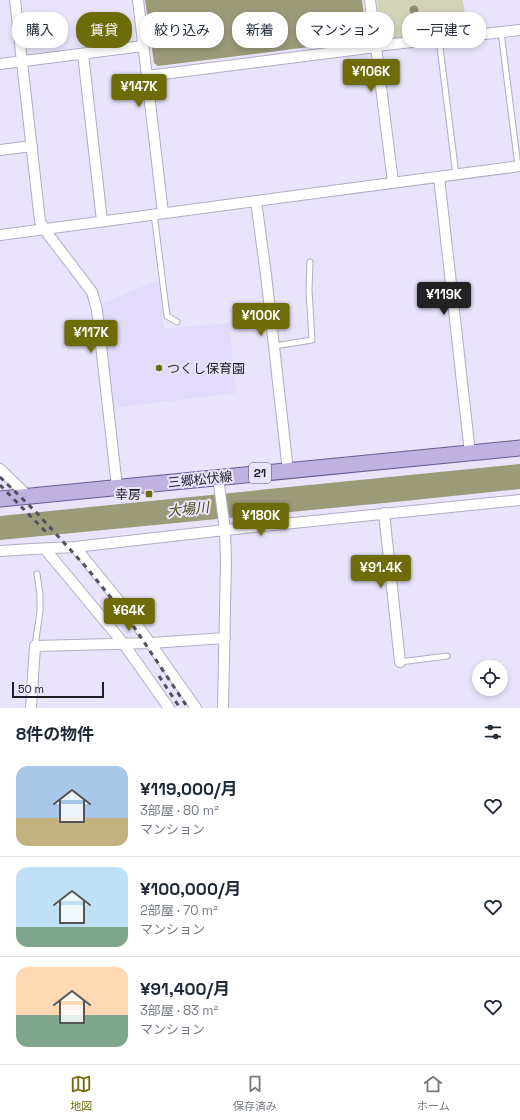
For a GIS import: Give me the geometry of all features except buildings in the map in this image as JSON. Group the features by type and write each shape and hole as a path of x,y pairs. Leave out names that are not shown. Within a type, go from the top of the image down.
{"main road":[{"name":"三郷松伏線","path":"0,499 117,488 218,482 288,471 520,448"}],"street":[{"path":"16,0 40,221 44,229 92,292 97,310 117,488"},
{"path":"138,0 140,18"},
{"path":"370,0 372,12"},
{"path":"486,34 520,30"},
{"path":"0,64 140,46"},
{"path":"143,48 147,76 158,213"},
{"path":"147,76 368,48"},
{"path":"376,48 393,182"},
{"path":"83,54 102,221"},
{"path":"0,150 32,146"},
{"path":"0,235 519,166"},
{"path":"439,177 470,453"},
{"path":"256,201 266,275 288,471"},
{"path":"0,469 28,496"},
{"path":"218,482 224,526 226,561 223,708"},
{"path":"0,551 75,547 224,526 520,500"},
{"path":"384,513 400,662"},
{"path":"75,547 128,612 196,708"},
{"path":"45,549 123,643 169,708"},
{"path":"31,708 35,646 151,643 225,638"}],"lane":[{"path":"501,32 519,166"},
{"path":"440,48 456,175"},
{"path":"158,213 166,316 177,322"},
{"path":"273,346 312,340 309,290 310,262"},
{"path":"35,646 40,611 40,594 37,574"},
{"path":"400,662 447,656"}],"shaded area":[{"path":"377,0 463,0 465,12 402,12 402,38 394,39 394,12 378,12"},
{"path":"158,280 164,329 229,323 236,393 112,408 101,304"}],"water":[{"path":"145,0 362,0 364,12 296,12 296,48 301,48 158,66 154,63 152,48 224,48 224,12 147,12"},
{"name":"大場川","path":"520,464 520,489 0,540 0,516"}],"railway":[{"path":"0,477 36,512 87,568 132,624 188,708"},
{"path":"0,485 47,533"},
{"path":"159,676 180,708"}],"place":[{"name":"つくし保育園","path":"159,368"},
{"name":"幸房","path":"149,494"}]}
